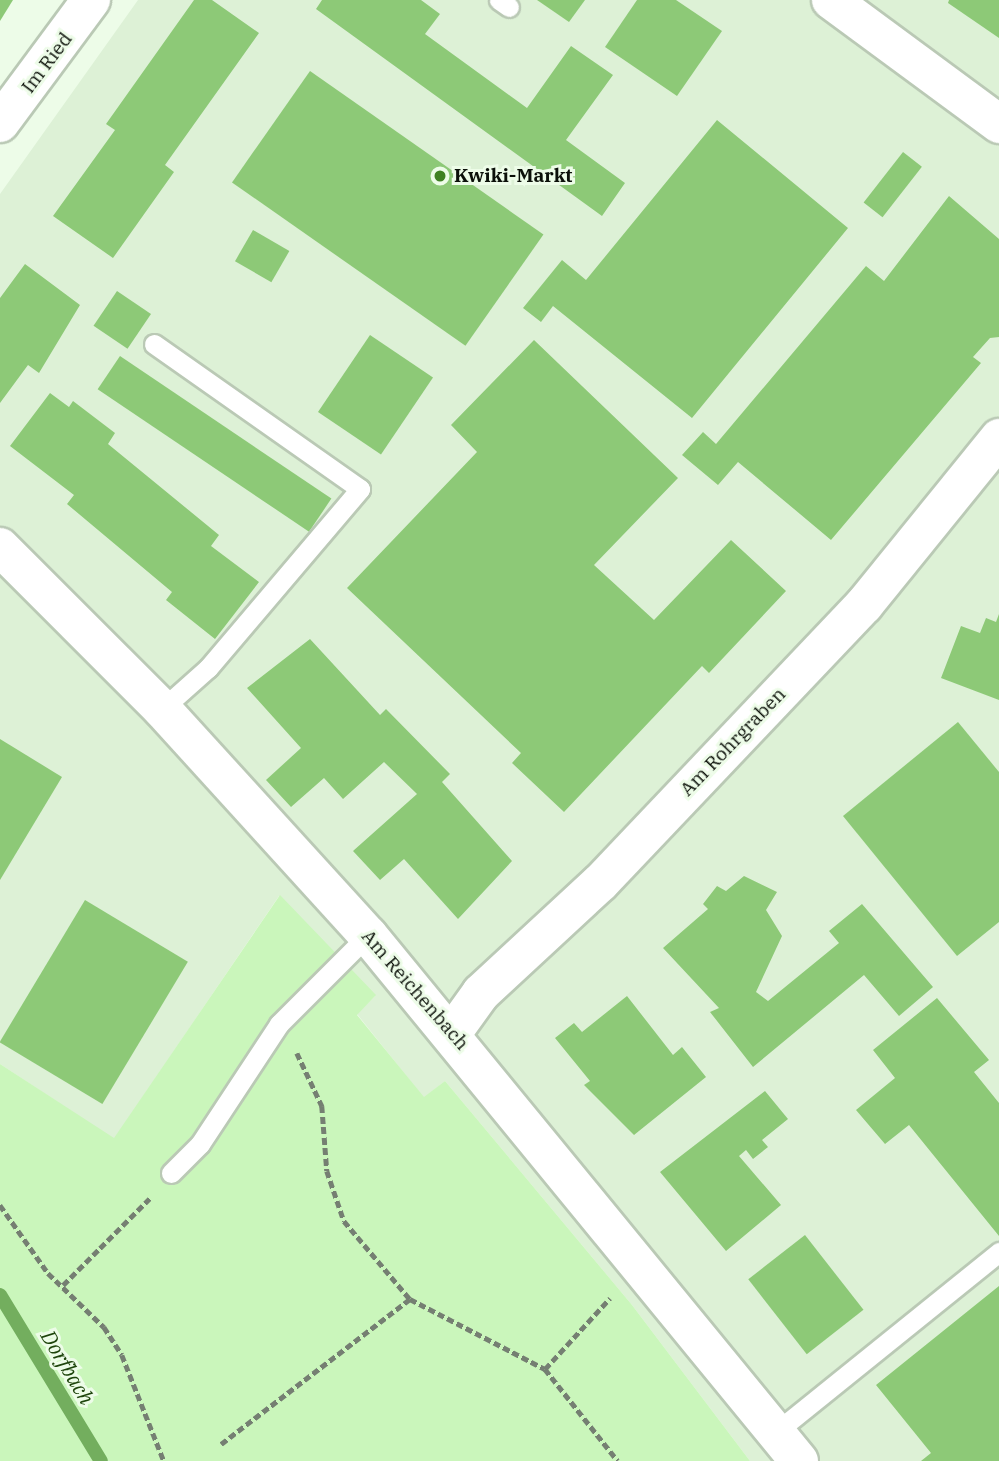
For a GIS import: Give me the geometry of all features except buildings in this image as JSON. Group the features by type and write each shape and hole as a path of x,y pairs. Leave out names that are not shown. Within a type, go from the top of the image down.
{"street":[{"name":"Im Ried","path":"0,123 91,0"},
{"path":"831,0 999,124"},
{"name":"Am Rohrgraben","path":"453,1032 481,993 601,882 864,605 999,438"},
{"name":"Am Reichenbach","path":"0,547 162,709 453,1032 799,1461"}],"lane":[{"path":"153,344 360,489 208,668 162,709"},
{"path":"171,1174 200,1144 279,1024 368,935"},
{"path":"776,1432 999,1252"}],"path":[{"path":"279,1024 322,1105 327,1171 344,1222 411,1299 545,1369 618,1461"},
{"path":"63,1285 171,1174"},
{"path":"0,1205 122,1354 164,1461"},
{"path":"545,1369 560,1346 641,1268"},
{"path":"221,1444 411,1299"}],"shaded area":[{"path":"138,0 999,0 999,1461 750,1461 632,1305 445,1081 424,1098 357,1014 375,996 279,896 114,1139 0,1064 0,194"}],"green space":[{"path":"280,895 376,995 357,1015 424,1097 445,1081 632,1305 750,1461 0,1461 0,1064 114,1138"}],"waterway":[{"name":"Dorfbach","path":"0,1295 101,1461"}],"place":[{"name":"Kwiki-Markt","path":"440,176"}]}
